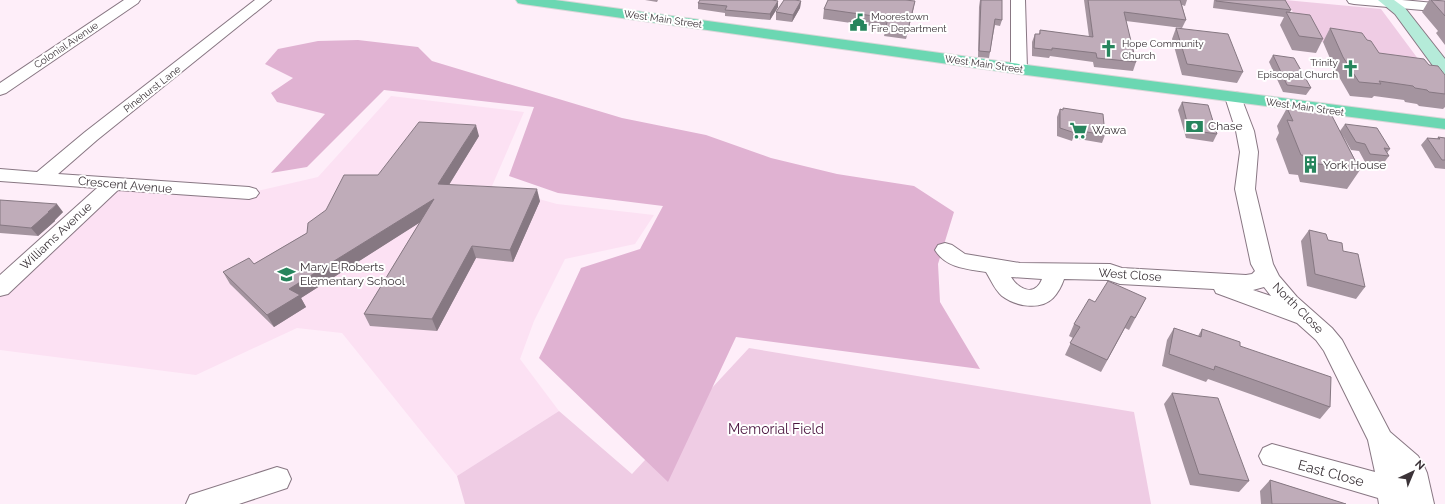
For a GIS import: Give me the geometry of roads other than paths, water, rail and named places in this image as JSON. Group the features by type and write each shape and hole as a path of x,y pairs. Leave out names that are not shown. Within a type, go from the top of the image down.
{"main road":[{"name":"West Main Street","path":"523,0 559,2 1019,69 1445,124"},
{"path":"1388,2 1400,11 1445,70"}],"street":[{"name":"Colonial Avenue","path":"0,90 133,0"},
{"name":"Pinehurst Lane","path":"41,178 91,136 264,0"},
{"path":"1018,0 1019,69"},
{"path":"1354,0 1445,8"},
{"name":"North Close","path":"1233,97 1243,125 1249,152 1245,189 1258,252 1266,273 1270,280 1289,302 1334,346 1381,440 1387,462 1392,496"},
{"name":"Crescent Avenue","path":"0,175 249,193"},
{"name":"Williams Avenue","path":"0,288 113,184"},
{"name":"West Close","path":"945,250 954,258 993,266 1005,286 1011,292 1019,296 1030,298 1040,296 1046,292 1056,272 1110,272 1120,276 1246,282 1259,281 1266,273"},
{"name":"West Close","path":"1204,280 1308,320"},
{"name":"North Close","path":"1381,440 1408,464 1414,473 1420,504"},
{"name":"East Close","path":"1272,456 1392,496"},
{"path":"200,504 277,479"}],"place":[{"name":"Moorestown Fire Department","path":"858,22"},
{"name":"Hope Community Church","path":"1109,49"},
{"name":"Trinity Episcopal Church","path":"1351,68"},
{"name":"Chase","path":"1195,126"},
{"name":"Wawa","path":"1079,130"},
{"name":"York House","path":"1310,165"},
{"name":"Mary E Roberts Elementary School","path":"287,274"}],"park label":[{"name":"Memorial Field","path":"776,429"}]}
